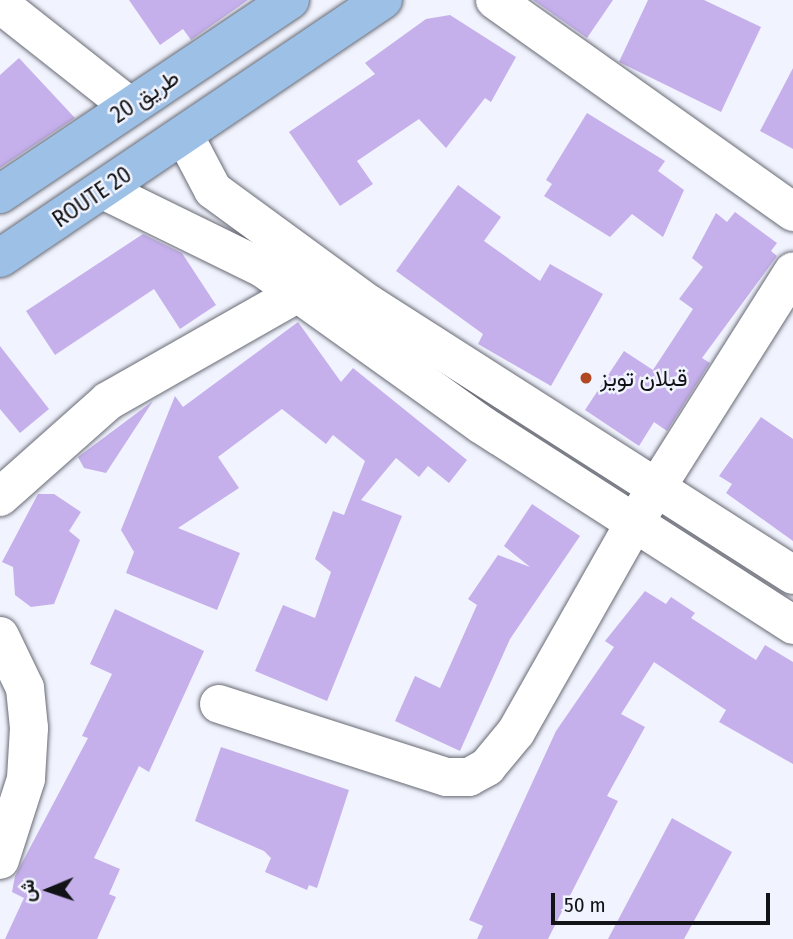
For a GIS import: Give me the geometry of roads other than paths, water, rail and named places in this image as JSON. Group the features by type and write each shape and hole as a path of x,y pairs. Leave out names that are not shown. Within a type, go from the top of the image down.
{"main road":[{"name":"طريق 20","path":"0,194 290,0"},
{"path":"184,135 383,0"},
{"name":"ROUTE 20","path":"0,258 184,135"}],"street":[{"path":"495,0 793,212"},
{"path":"0,4 129,106"},
{"path":"184,135 201,177 237,208 645,505 793,625"},
{"path":"103,190 210,240 300,292 482,425 793,575"},
{"path":"210,240 195,224 198,206 209,199 237,208"},
{"path":"219,704 447,777 475,774 516,732 645,505 793,272"},
{"path":"5,480 108,401 300,292"},
{"path":"0,636 25,688 29,728 26,779 0,860"}],"place":[{"name":"قبلان تويز","path":"586,378"}]}
